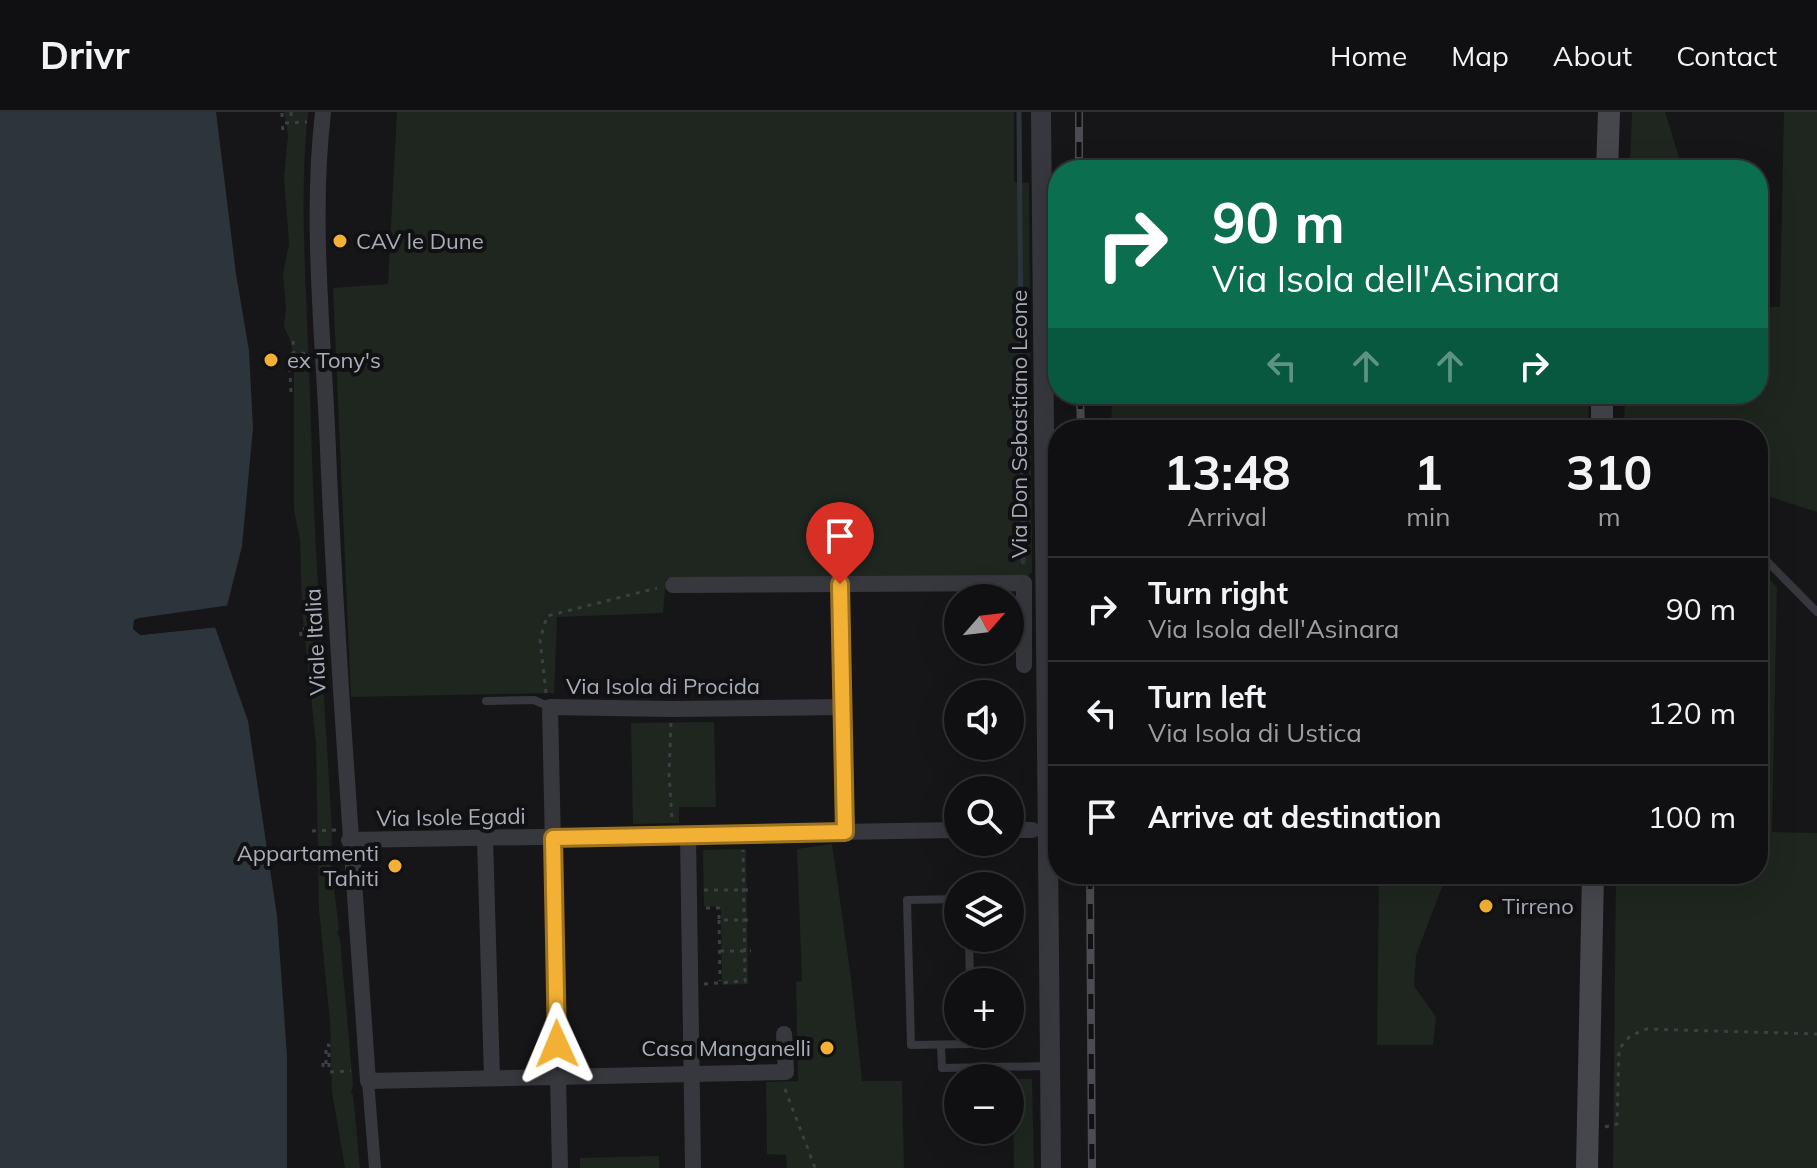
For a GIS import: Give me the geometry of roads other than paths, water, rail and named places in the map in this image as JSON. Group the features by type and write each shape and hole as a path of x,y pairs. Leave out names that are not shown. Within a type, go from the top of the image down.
{"main road":[{"path":"1607,160 1609,112"},
{"path":"1587,1168 1593,884"}],"street":[{"name":"Viale Italia","path":"323,112 318,183 319,247 335,627 375,1168"},
{"name":"Via Don Sebastiano Leone","path":"1041,112 1048,854"},
{"path":"673,585 1024,583 1024,665"},
{"path":"840,584 845,832"},
{"path":"550,707 560,1168"},
{"name":"Via Isola di Procida","path":"550,707 843,707"},
{"name":"Via Isole Egadi","path":"349,840 944,830"},
{"path":"1024,830 1032,830"},
{"path":"680,835 692,1073 693,1168"},
{"path":"485,838 492,1078"},
{"name":"Via Don Sebastiano Leone","path":"1048,884 1051,1168"},
{"path":"368,1081 786,1072 784,1034"}],"lane":[{"path":"1768,562 1817,612"},
{"name":"Via Isola di Procida","path":"486,701 534,700 550,707"},
{"path":"944,899 907,900 911,1045 944,1045"},
{"path":"941,1045 942,1068 1050,1066"}],"waterway":[{"path":"1019,112 1023,562"}],"railway":[{"path":"1079,112 1079,160"},
{"path":"1080,404 1081,420"},
{"path":"1090,884 1092,1168"}],"place":[{"name":"CAV le Dune","path":"340,241"},
{"name":"ex Tony's","path":"271,360"},
{"name":"Appartamenti Tahiti","path":"395,866"},
{"name":"Tirreno","path":"1486,906"},
{"name":"Casa Manganelli","path":"827,1048"}]}
